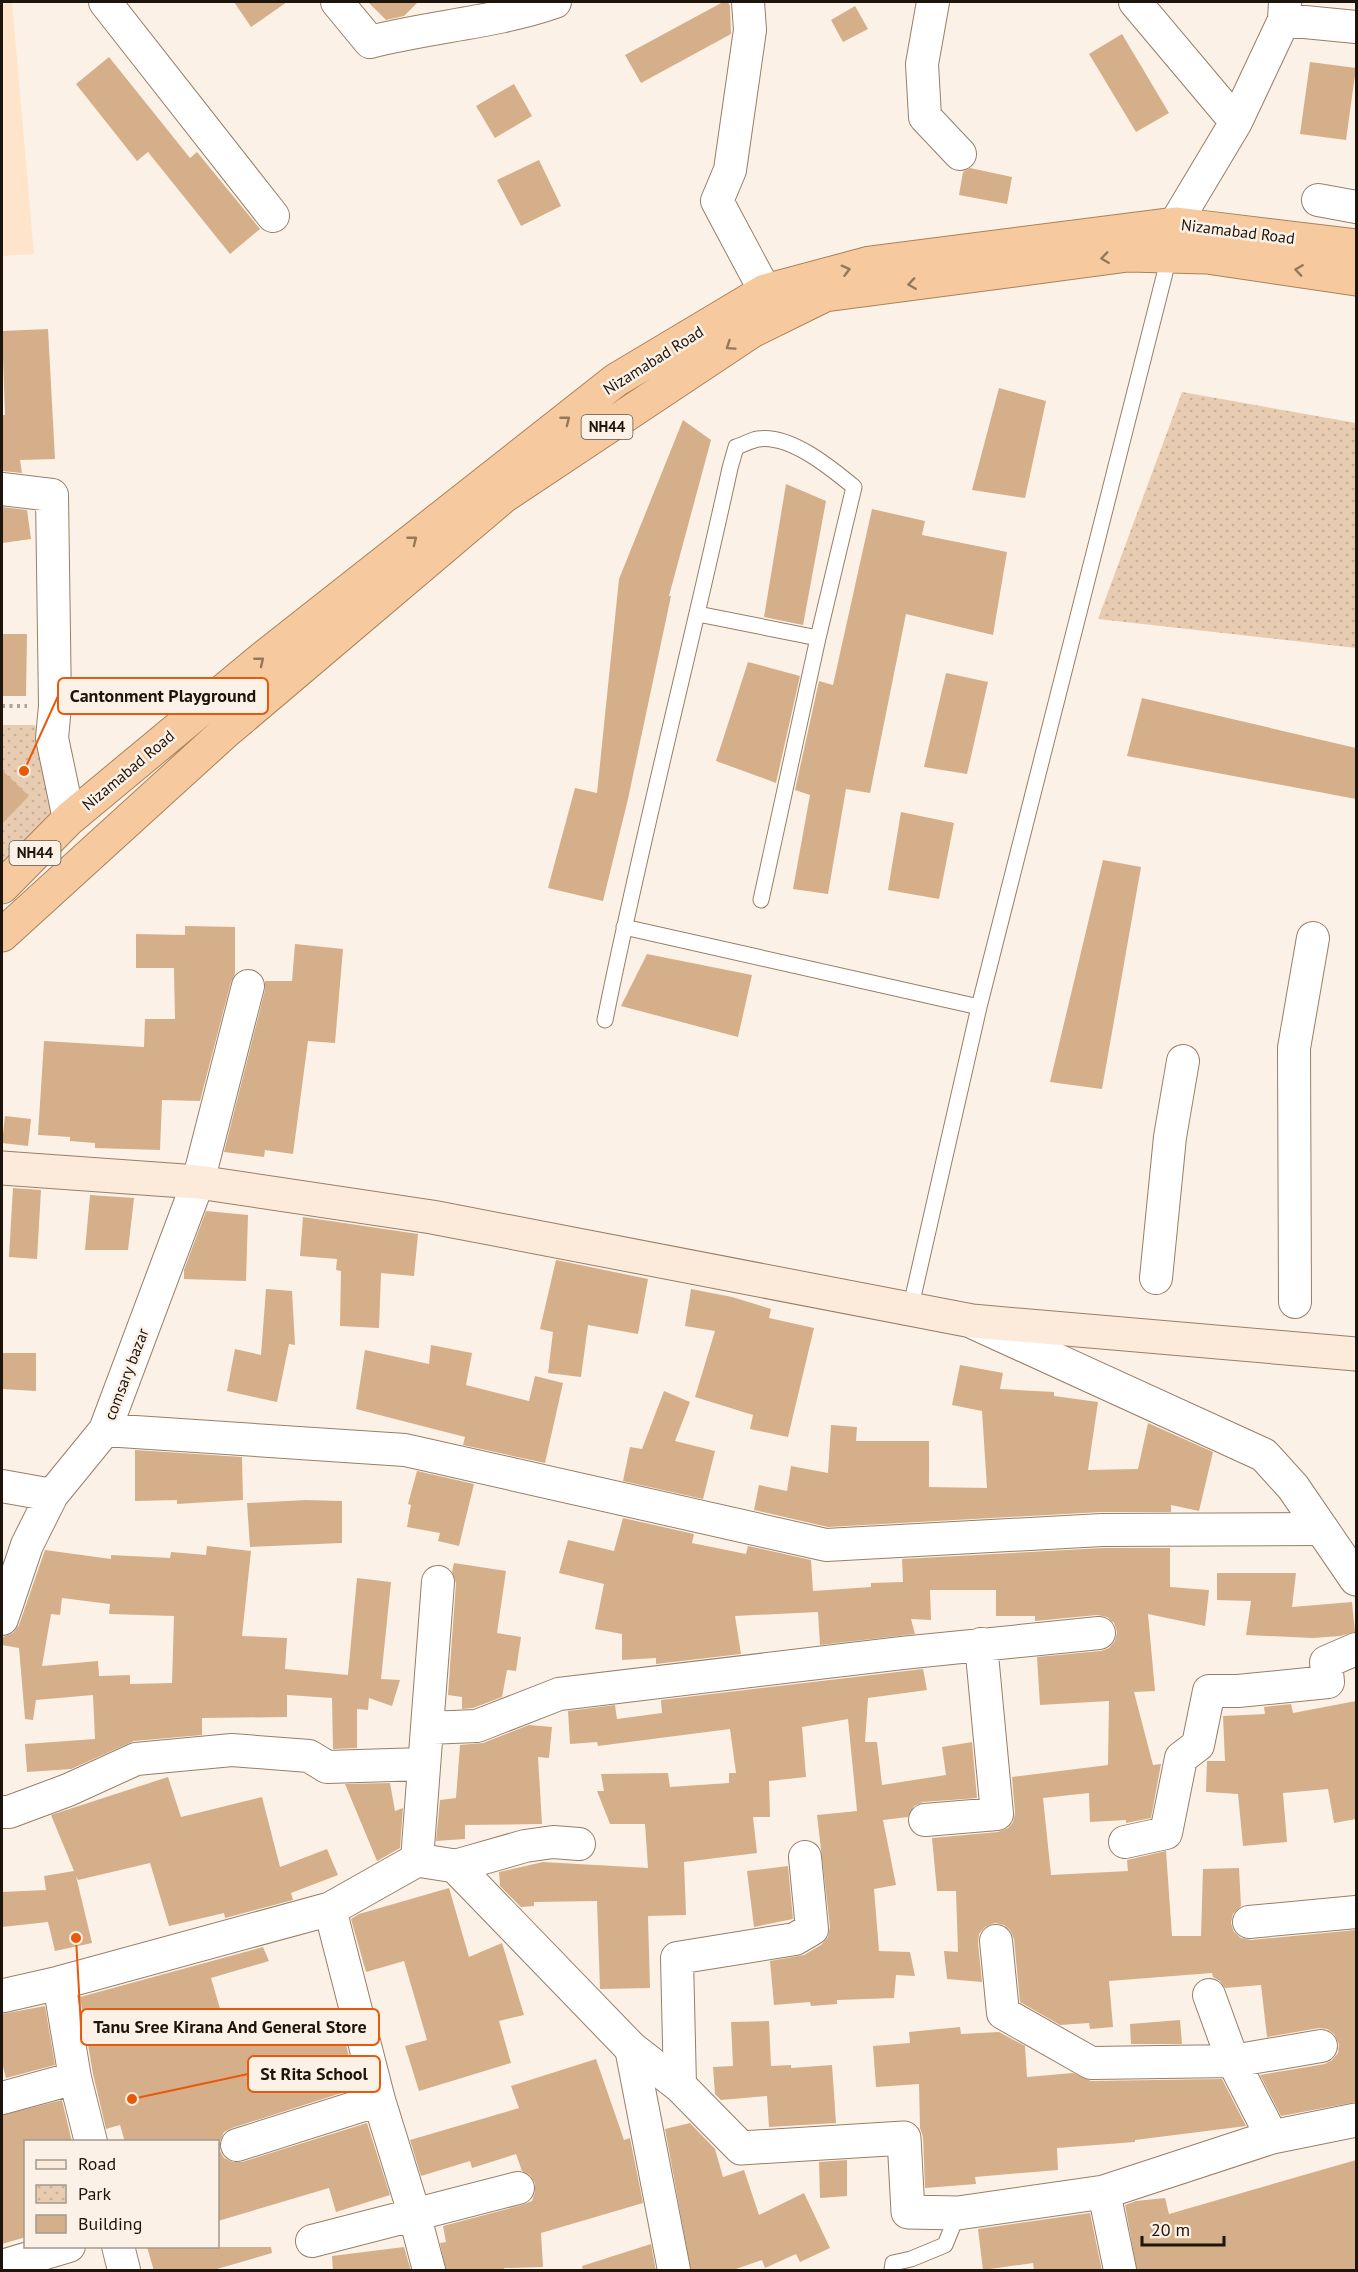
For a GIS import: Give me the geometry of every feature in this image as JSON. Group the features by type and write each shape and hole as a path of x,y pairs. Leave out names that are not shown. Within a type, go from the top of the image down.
{"highway":[{"name":"Nizamabad Road","path":"2,887 69,819 263,658 616,380 765,291 870,263 1175,224 1356,246"},
{"name":"NH44","path":"2,935 223,734 504,496 752,331 825,296 1128,255 1207,256 1356,279"}],"main road":[{"path":"2,1168 198,1182 432,1217 972,1321 1356,1354"}],"street":[{"path":"105,2 273,216"},
{"path":"337,2 370,42 400,34 523,13 555,2"},
{"path":"748,2 750,30 730,170 717,201 765,291"},
{"path":"933,2 922,64 925,117 960,153"},
{"path":"1135,2 1236,122"},
{"path":"1175,224 1236,122 1285,10 1356,27"},
{"path":"1318,200 1356,207"},
{"path":"2,489 52,495 55,706 52,738 69,819"},
{"path":"1295,1302 1294,1048 1313,938"},
{"name":"comsary bazar","path":"2,1619 27,1545 52,1495 105,1430 198,1182 248,986"},
{"path":"1156,1278 1170,1137 1183,1061"},
{"path":"972,1321 1264,1455 1293,1487 1356,1578"},
{"path":"105,1430 405,1450 826,1545 1102,1530 1322,1529"},
{"path":"2,1486 52,1495"},
{"path":"417,1860 438,1582"},
{"path":"427,1728 477,1726 559,1694 981,1644 1099,1633"},
{"path":"925,1820 997,1814 981,1644"},
{"path":"1125,1842 1166,1833 1181,1758 1198,1745 1209,1691 1238,1691 1328,1682 1326,1662 1356,1649"},
{"path":"2,1812 9,1812 68,1790 136,1759 232,1750 309,1756 327,1767 423,1764"},
{"path":"2,1996 59,1983 330,1909 417,1860 455,1866 525,1846 553,1842 579,1844"},
{"path":"680,2086 677,1958 795,1939 812,1929 805,1857"},
{"path":"455,1866 631,2048 680,2086 741,2148 904,2138 908,2212 958,2213 1104,2192 1272,2137 1356,2120"},
{"path":"330,1909 379,2100 429,2271"},
{"path":"1249,1922 1356,1911"},
{"path":"996,1941 1003,2013 1091,2064 1233,2061 1321,2046"},
{"path":"59,1983 75,2078 90,2140"},
{"path":"1209,1995 1233,2061 1272,2137"},
{"path":"631,2048 674,2271"},
{"path":"2,2098 75,2078"},
{"path":"237,2145 379,2100"},
{"path":"312,2241 518,2188"},
{"path":"1104,2192 1120,2271"},
{"path":"2,2266 65,2248"},
{"path":"118,2248 124,2271"}],"lane":[{"path":"910,1310 979,1007 1169,257"},
{"path":"605,1020 624,927 730,468 736,447 758,439 782,441 826,464 854,487 818,638 761,900"},
{"path":"698,614 818,638"},
{"path":"624,927 979,1007"},
{"path":"892,2271 892,2263 911,2259 945,2245 958,2213"}],"shaded area":[{"path":"2,2 12,2 34,254 2,256"}],"green space":[{"path":"1182,392 1356,423 1356,648 1098,619"},
{"path":"2,725 35,725 57,816 2,865"}],"building":[{"path":"234,2 287,2 251,27"},
{"path":"368,2 418,2 404,16 386,20"},
{"path":"723,2 728,2 730,6 731,34 641,83 625,55"},
{"path":"855,6 868,29 843,42 831,20"},
{"path":"1122,34 1169,113 1136,132 1089,54"},
{"path":"109,57 190,158 197,152 260,229 230,254 148,152 137,161 76,84"},
{"path":"1310,62 1356,68 1346,140 1300,134"},
{"path":"514,84 532,116 495,138 476,106"},
{"path":"539,160 561,206 521,226 497,180"},
{"path":"970,168 1012,177 1007,204 959,195 963,172"},
{"path":"48,329 55,459 20,460 22,473 2,471 2,415 5,415 2,331"},
{"path":"999,388 1046,401 1025,498 972,490"},
{"path":"683,420 711,440 669,596 671,596 628,799 603,901 548,888 575,788 597,793 619,579"},
{"path":"786,484 826,501 803,625 764,617"},
{"path":"2,507 27,510 31,539 2,543"},
{"path":"872,509 925,521 922,535 1007,552 993,635 906,614 870,793 846,789 828,894 793,889 810,795 795,790 819,681 833,685"},
{"path":"2,634 27,634 26,696 2,696"},
{"path":"748,662 800,676 776,783 716,761"},
{"path":"946,673 988,682 967,774 924,767"},
{"path":"1142,698 1356,748 1356,799 1127,756"},
{"path":"2,770 29,796 2,824"},
{"path":"901,812 954,823 939,899 888,890"},
{"path":"1103,860 1141,867 1102,1089 1050,1082"},
{"path":"185,926 235,927 235,974 200,1101 162,1100 160,1150 95,1148 95,1143 70,1141 70,1137 38,1135 44,1041 144,1047 145,1019 175,1019 174,968 136,968 136,934 185,935"},
{"path":"295,944 343,949 335,1043 308,1041 293,1154 265,1150 264,1157 224,1152 265,990 265,981 292,981"},
{"path":"647,954 752,975 738,1037 621,1006"},
{"path":"5,1116 31,1119 28,1146 2,1143"},
{"path":"13,1188 41,1190 37,1259 9,1257"},
{"path":"90,1195 134,1198 128,1250 85,1250"},
{"path":"206,1211 248,1215 246,1281 184,1279 184,1270"},
{"path":"303,1217 418,1234 414,1276 381,1273 379,1328 340,1326 341,1271 336,1270 337,1259 300,1256"},
{"path":"556,1260 648,1279 638,1334 588,1325 581,1377 548,1373 553,1332 540,1329"},
{"path":"266,1289 292,1291 295,1345 289,1344 277,1402 227,1391 235,1349 261,1355"},
{"path":"691,1289 732,1297 771,1309 769,1318 814,1328 788,1437 750,1429 753,1415 695,1397 715,1331 685,1326"},
{"path":"431,1345 472,1353 466,1385 529,1401 535,1376 563,1383 545,1463 463,1445 465,1437 356,1409 365,1350 429,1364"},
{"path":"2,1353 36,1353 36,1391 2,1389"},
{"path":"960,1365 1003,1373 1000,1389 1054,1392 1054,1396 1098,1402 1088,1470 1138,1469 1148,1423 1213,1452 1199,1511 1171,1505 1171,1512 1101,1512 828,1527 754,1510 759,1485 787,1491 791,1466 828,1473 831,1425 857,1427 856,1441 929,1441 929,1487 987,1488 982,1411 952,1405"},
{"path":"664,1391 690,1402 675,1441 715,1451 703,1499 623,1481 630,1447 642,1449"},
{"path":"135,1450 242,1457 243,1500 177,1504 177,1500 135,1501"},
{"path":"417,1471 474,1484 459,1546 438,1541 440,1533 407,1527 411,1505 408,1504"},
{"path":"342,1501 342,1543 250,1547 247,1503"},
{"path":"623,1518 694,1534 692,1543 746,1554 748,1546 811,1560 813,1591 871,1587 871,1583 903,1582 902,1559 1103,1548 1170,1548 1170,1587 1209,1590 1205,1626 1148,1614 1155,1691 1134,1692 1153,1765 1161,1764 1151,1818 1126,1823 1126,1820 1090,1822 1089,1793 1043,1798 1051,1875 1128,1871 1127,1860 1166,1851 1172,1936 1201,1936 1203,1869 1239,1868 1241,1906 1233,1914 1231,1923 1234,1932 1241,1938 1251,1940 1356,1930 1356,2102 1281,2116 1260,2075 1325,2064 1338,2053 1339,2044 1334,2034 1327,2029 1319,2028 1267,2037 1261,1985 1225,1988 1213,1977 1212,1973 1109,1981 1113,2027 1090,2029 1089,2023 1060,2025 1020,2002 1014,1939 1010,1930 1004,1925 995,1923 985,1927 979,1934 982,1982 947,1979 944,1951 958,1952 956,1891 937,1891 932,1838 998,1832 1008,1828 1013,1822 1015,1813 1012,1777 1108,1765 1109,1701 1040,1705 1037,1657 1101,1651 1109,1648 1115,1641 1117,1632 1114,1623 1107,1617 1097,1615 1035,1621 1035,1616 996,1616 996,1590 930,1590 931,1620 911,1619 915,1634 820,1645 818,1612 735,1616 741,1654 656,1664 656,1658 622,1660 622,1634 595,1629 604,1584 559,1573 568,1540 614,1551"},
{"path":"207,1546 251,1551 242,1636 287,1638 285,1669 348,1675 357,1578 391,1582 381,1679 400,1680 392,1706 369,1698 368,1710 357,1709 357,1748 333,1749 332,1698 287,1695 287,1717 202,1718 202,1735 134,1741 71,1769 27,1772 25,1744 95,1739 93,1695 36,1700 33,1720 25,1719 19,1648 2,1645 3,1637 13,1633 19,1625 45,1550 111,1559 111,1555 170,1558 171,1552 206,1555","holes":["62,1598 110,1604 109,1614 174,1616 172,1683 130,1684 130,1675 99,1676 98,1661 42,1666 51,1614 60,1615"]},
{"path":"454,1563 506,1571 497,1633 521,1637 516,1671 507,1670 502,1697 473,1708 462,1709 462,1697 448,1695 456,1583 452,1572"},
{"path":"1217,1573 1296,1573 1292,1607 1352,1602 1355,1632 1340,1636 1313,1638 1246,1635 1251,1601 1217,1600"},
{"path":"923,1669 927,1690 868,1698 865,1742 877,1742 882,1785 946,1775 942,1747 972,1742 977,1798 923,1802 914,1806 908,1817 883,1820 896,1885 874,1889 879,1951 910,1952 915,1976 896,1975 894,1998 837,2000 837,2004 811,2006 810,2002 774,2005 770,1961 804,1955 821,1945 828,1937 830,1927 817,1815 857,1811 848,1719 802,1727 806,1777 769,1781 770,1817 753,1817 757,1853 684,1862 686,1915 648,1916 650,1988 600,1989 597,1901 534,1902 534,1906 521,1907 500,1886 499,1872 543,1862 648,1868 645,1824 610,1824 597,1791 604,1791 601,1774 668,1773 670,1787 729,1783 729,1773 736,1773 730,1729 598,1746 597,1742 570,1744 568,1711 615,1705 617,1719 662,1713 661,1700"},
{"path":"1356,1701 1356,1819 1334,1823 1328,1789 1283,1793 1287,1842 1243,1846 1238,1794 1206,1792 1207,1761 1225,1761 1223,1716 1265,1714 1264,1707 1291,1704 1293,1713"},
{"path":"529,1725 552,1727 549,1758 538,1757 542,1824 465,1825 465,1839 436,1841 440,1800 456,1798 460,1745 483,1743"},
{"path":"168,1777 181,1817 262,1797 280,1867 327,1849 338,1875 291,1893 293,1900 225,1918 224,1913 169,1926 150,1863 78,1880 76,1876 92,1943 55,1951 48,1922 2,1927 2,1892 46,1890 44,1876 74,1871 51,1815"},
{"path":"390,1783 395,1811 403,1808 400,1848 377,1861 345,1784"},
{"path":"788,1866 793,1919 754,1927 747,1871"},
{"path":"449,1888 469,1957 502,1943 524,2015 499,2021 511,2063 419,2091 405,2046 427,2040 404,1961 366,1972 351,1919 359,1914"},
{"path":"263,1947 269,1961 211,1978 228,2036 264,2026 265,2030 337,2009 357,2088 232,2128 224,2132 220,2141 220,2151 224,2158 233,2162 242,2162 367,2123 390,2195 336,2212 329,2188 219,2221 219,2140 124,2140 120,2125 106,2129 93,2074 80,1997"},
{"path":"45,2006 55,2065 6,2078 2,2063 2,2014"},
{"path":"1180,2020 1182,2044 1131,2044 1130,2024"},
{"path":"769,2021 771,2066 791,2065 791,2068 832,2065 836,2123 769,2127 767,2096 721,2100 715,2094 713,2067 733,2066 731,2022"},
{"path":"960,2027 961,2034 999,2032 1025,2046 1027,2077 1073,2073 1091,2081 1222,2079 1246,2126 1135,2140 1135,2142 1057,2148 1058,2170 975,2177 976,2184 925,2188 919,2084 876,2087 873,2046 910,2043 909,2032"},
{"path":"596,2059 624,2140 630,2138 643,2203 541,2233 543,2267 504,2268 504,2271 446,2271 440,2243 446,2242 443,2226 532,2201 535,2183 530,2175 522,2171 516,2154 472,2168 470,2161 421,2176 410,2140 519,2108 511,2086"},
{"path":"62,2100 72,2140 24,2140 24,2238 2,2244 2,2115"},
{"path":"690,2123 715,2149 723,2177 744,2170 759,2215 804,2193 830,2248 800,2262 796,2254 765,2268 762,2260 730,2271 691,2271 665,2129"},
{"path":"847,2160 847,2196 820,2198 819,2162"},
{"path":"1356,2160 1356,2271 1137,2271 1125,2205 1136,2201 1165,2198 1169,2214"},
{"path":"1090,2213 1102,2271 1034,2271 1033,2263 983,2270 978,2229"},
{"path":"651,2244 656,2271 583,2271 582,2266"},
{"path":"271,2247 272,2253 210,2271 154,2271 147,2248"},
{"path":"404,2247 411,2271 333,2271 332,2256"}],"place":[{"name":"Cantonment Playground","path":"24,771"},
{"name":"Tanu Sree Kirana And General Store","path":"76,1938"},
{"name":"St Rita School","path":"132,2099"}]}
